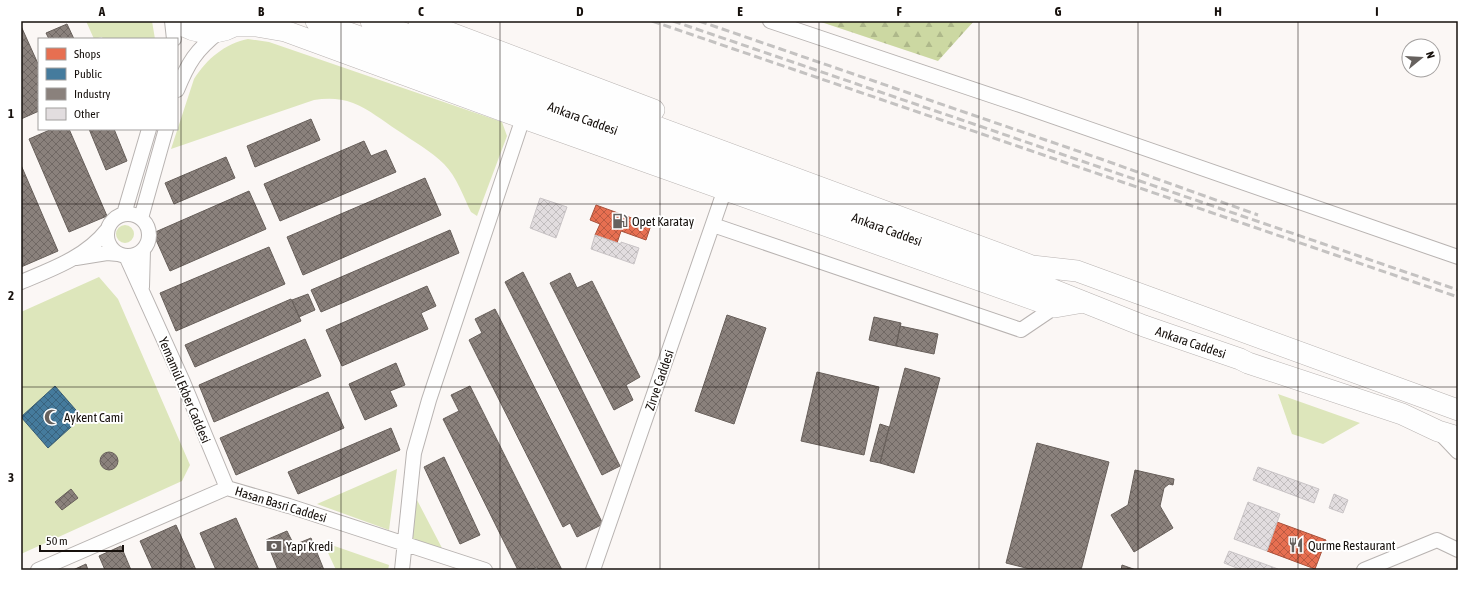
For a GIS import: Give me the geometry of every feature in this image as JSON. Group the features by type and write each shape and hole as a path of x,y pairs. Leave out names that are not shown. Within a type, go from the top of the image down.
{"highway":[{"path":"176,21 183,26 197,31 212,33 232,26 256,26 285,30 522,118 1055,307 1084,302"},
{"name":"Ankara Caddesi","path":"316,21 1029,280 1144,326 1248,363 1402,414 1458,437"},
{"name":"Ankara Caddesi","path":"371,21 1032,266 1077,271 1458,410"},
{"path":"419,21 1077,271"}],"street":[{"path":"172,21 174,38"},
{"path":"770,21 1010,102 1458,258"},
{"path":"178,88 189,63 195,55 208,41 232,26"},
{"path":"402,570 414,453 429,400 522,118"},
{"path":"124,214 149,130"},
{"path":"141,218 166,130"},
{"name":"Zirve Caddesi","path":"593,570 725,189"},
{"path":"21,282 74,259 107,253 132,256 143,250 148,241 149,231 147,226 141,218 135,215 124,214 112,220 107,230 98,240 74,259"},
{"path":"713,225 1021,330 1055,307"},
{"path":"107,230 109,244 113,250 122,255"},
{"name":"Yemamül Ekber Caddesi","path":"142,292 143,250"},
{"name":"Yemamül Ekber Caddesi","path":"122,255 142,292 183,382 227,488"},
{"path":"1438,430 1458,452"},
{"name":"Hasan Basri Caddesi","path":"38,570 227,488 289,506 485,570"},
{"path":"1364,570 1437,540 1458,550"}],"green space":[{"path":"86,21 152,21 155,38 102,37 94,38"},
{"path":"818,21 974,21 938,61"},
{"path":"248,39 269,42 502,122 507,136 477,216 471,212 449,169 439,159 370,112 353,103 343,100 314,100 171,149 194,79 210,59 217,53 239,41"},
{"path":"125,225 131,228 134,234 131,240 125,243 119,240 116,234 119,228"},
{"path":"99,277 118,299 190,465 182,481 21,554 21,312"},
{"path":"1278,394 1360,423 1323,444 1292,434"},
{"path":"397,469 389,530 317,504"},
{"path":"417,500 442,548 410,540"},
{"path":"323,542 389,565 388,570 336,570"}],"building: Shops":[{"path":"596,205 651,225 646,240 621,231 617,243 595,235 600,224 590,220"},
{"name":"Qurme Restaurant","path":"1277,522 1326,540 1315,569 1267,551"}],"building: Public":[{"name":"Aykent Cami","path":"55,386 82,417 48,448 21,417"}],"building: Industry":[{"path":"67,24 74,38 48,38 46,33"},
{"path":"21,26 38,64 38,111 21,119"},
{"path":"311,119 320,140 255,167 247,146"},
{"path":"50,130 69,130 107,216 69,232 29,139"},
{"path":"89,130 114,130 127,161 106,170"},
{"path":"364,141 371,156 386,150 396,172 280,221 264,184"},
{"path":"226,157 235,178 174,204 165,183"},
{"path":"21,165 58,251 21,267"},
{"path":"425,178 441,215 303,275 287,237"},
{"path":"249,191 266,229 170,271 153,233"},
{"path":"450,230 459,253 321,312 311,290"},
{"path":"269,247 285,284 176,331 160,293"},
{"path":"523,272 620,466 602,475 505,282"},
{"path":"570,273 577,288 592,281 640,377 626,385 633,400 614,410 550,283"},
{"path":"427,286 436,306 421,313 428,329 342,366 326,330"},
{"path":"308,294 315,310 299,317 292,300"},
{"path":"291,299 301,321 195,367 185,345"},
{"path":"495,309 603,524 577,537 570,523 563,527 469,340 482,333 475,319"},
{"path":"727,315 766,328 734,424 695,411"},
{"path":"874,317 901,323 896,346 869,340"},
{"path":"900,326 938,334 934,354 896,346"},
{"path":"305,339 321,376 214,422 199,385"},
{"path":"396,363 405,385 390,391 397,406 365,420 349,384"},
{"path":"905,368 940,378 914,473 880,463"},
{"path":"817,372 879,387 864,455 801,441"},
{"path":"470,386 562,570 539,570 537,567 530,570 518,570 443,419 459,411 451,395"},
{"path":"328,392 344,428 236,475 220,438"},
{"path":"880,424 889,427 880,463 870,461"},
{"path":"391,428 400,450 298,494 288,472"},
{"path":"1037,443 1109,462 1081,570 1034,570 1006,563"},
{"path":"109,452 115,455 118,461 115,467 109,470 103,467 100,461 103,455"},
{"path":"444,457 480,535 460,544 424,467"},
{"path":"1135,470 1174,479 1173,485 1169,484 1164,488 1160,506 1173,528 1134,552 1111,515 1128,505"},
{"path":"71,489 78,498 62,510 55,502"},
{"path":"236,518 259,570 216,570 200,533"},
{"path":"176,525 196,570 153,570 140,541"},
{"path":"287,531 294,545 311,538 324,570 278,570 266,540"},
{"path":"121,546 131,570 105,570 99,556"},
{"path":"86,564 88,570 73,570"},
{"path":"1122,565 1136,570 1121,570"}],"building: Other":[{"path":"540,198 567,207 556,238 530,228"},
{"path":"595,235 621,244 621,242 639,248 634,264 591,249"},
{"path":"1258,467 1319,489 1314,503 1253,480"},
{"path":"1334,494 1348,500 1343,513 1329,508"},
{"path":"1248,502 1280,514 1267,551 1234,539"},
{"path":"1229,551 1278,570 1242,570 1224,563"}],"railway":[{"path":"652,21 1458,297"},
{"path":"673,21 1458,290"},
{"path":"699,21 1101,159 1258,215"}],"place":[{"name":"Opet Karatay","path":"620,221"},
{"name":"Aykent Cami","path":"52,417"},
{"name":"Qurme Restaurant","path":"1296,545"},
{"name":"Yapı Kredi","path":"274,546"}]}
